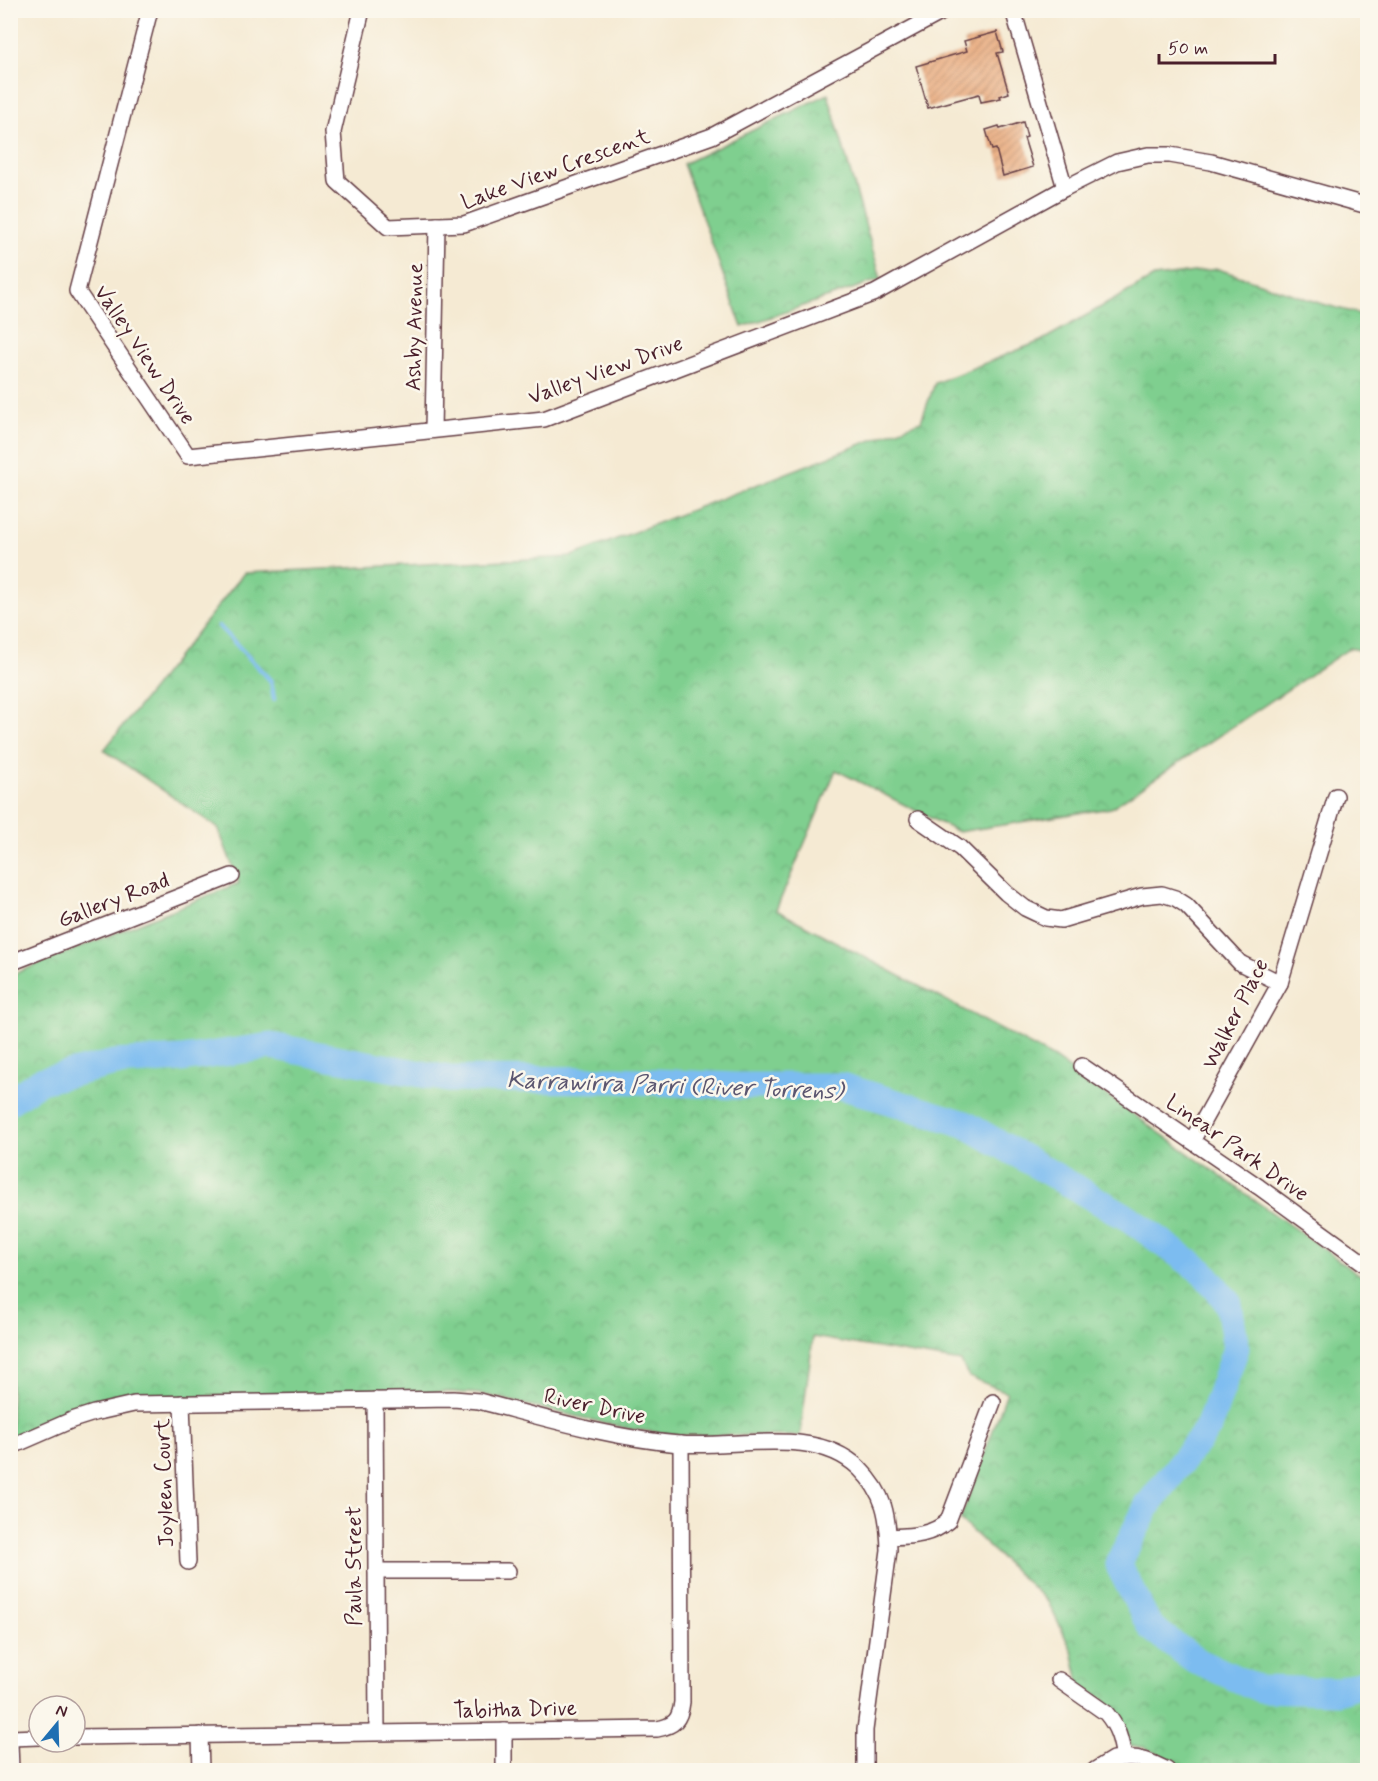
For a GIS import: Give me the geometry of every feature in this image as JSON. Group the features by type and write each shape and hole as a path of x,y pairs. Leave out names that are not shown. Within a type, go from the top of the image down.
{"street":[{"name":"Valley View Drive","path":"150,10 77,291 188,456 544,419 875,293 1065,188 1117,162 1148,155 1170,155 1211,162 1368,206"},
{"name":"Lake View Crescent","path":"362,10 333,132 337,181 388,227 464,224 712,136 946,10"},
{"path":"1013,10 1065,188"},
{"name":"Ashby Avenue","path":"433,430 437,225"},
{"name":"Walker Place","path":"1191,1141 1280,983 1336,796"},
{"path":"918,819 960,848 1018,903 1046,918 1061,920 1142,896 1162,894 1186,905 1240,963 1280,983"},
{"name":"Gallery Road","path":"10,963 232,876"},
{"name":"Linear Park Drive","path":"1082,1066 1259,1186 1368,1266"},
{"name":"Paula Street","path":"375,1400 377,1732"},
{"name":"River Drive","path":"10,1447 72,1420 134,1404 453,1400 479,1401 634,1438 681,1444 794,1443 815,1445 831,1450 850,1460 871,1481 885,1509 889,1537 865,1730 865,1770"},
{"path":"889,1537 917,1536 941,1527 948,1521 993,1402"},
{"name":"Joyleen Court","path":"182,1403 188,1562"},
{"name":"Tabitha Drive","path":"87,1737 669,1727 681,1713 682,1702 681,1444"},
{"path":"376,1571 508,1571"},
{"path":"1059,1680 1106,1713 1112,1720 1121,1740 1124,1758"},
{"path":"504,1731 504,1770"},
{"path":"200,1736 201,1770"},
{"path":"10,1738 27,1737"},
{"path":"10,1743 11,1770"},
{"path":"1095,1770 1113,1760 1133,1757 1152,1762 1167,1770"}],"green space":[{"path":"828,94 881,279 742,327 683,164"},
{"path":"1218,269 1319,303 1367,316 1367,652 1350,648 1111,808 958,832 836,770 776,910 1054,1058 1367,1280 1367,1770 1191,1770 1144,1747 1131,1747 1123,1724 1104,1700 1080,1686 1072,1651 1048,1602 960,1520 1007,1392 969,1377 961,1362 813,1337 800,1436 682,1435 630,1429 481,1394 450,1392 138,1398 11,1440 11,975 239,883 218,828 104,750 244,573 570,557 921,421 935,383 1041,341 1154,277"}],"building":[{"path":"997,32 1003,52 997,53 1009,93 1000,96 1001,98 981,102 979,94 928,108 916,66 967,51 964,41"},
{"path":"1023,122 1027,137 1024,138 1033,167 1003,176 996,149 992,150 986,130 999,126 1000,129"}],"waterway":[{"path":"219,626 271,681 274,699"},
{"name":"Karrawirra Parri (River Torrens)","path":"10,1101 40,1081 115,1063 182,1059 271,1046 449,1079 616,1080 734,1086 841,1086 965,1124 1130,1219 1203,1272 1229,1304 1236,1348 1208,1428 1148,1505 1118,1564 1150,1627 1195,1660 1260,1689 1337,1691 1368,1681"}]}
